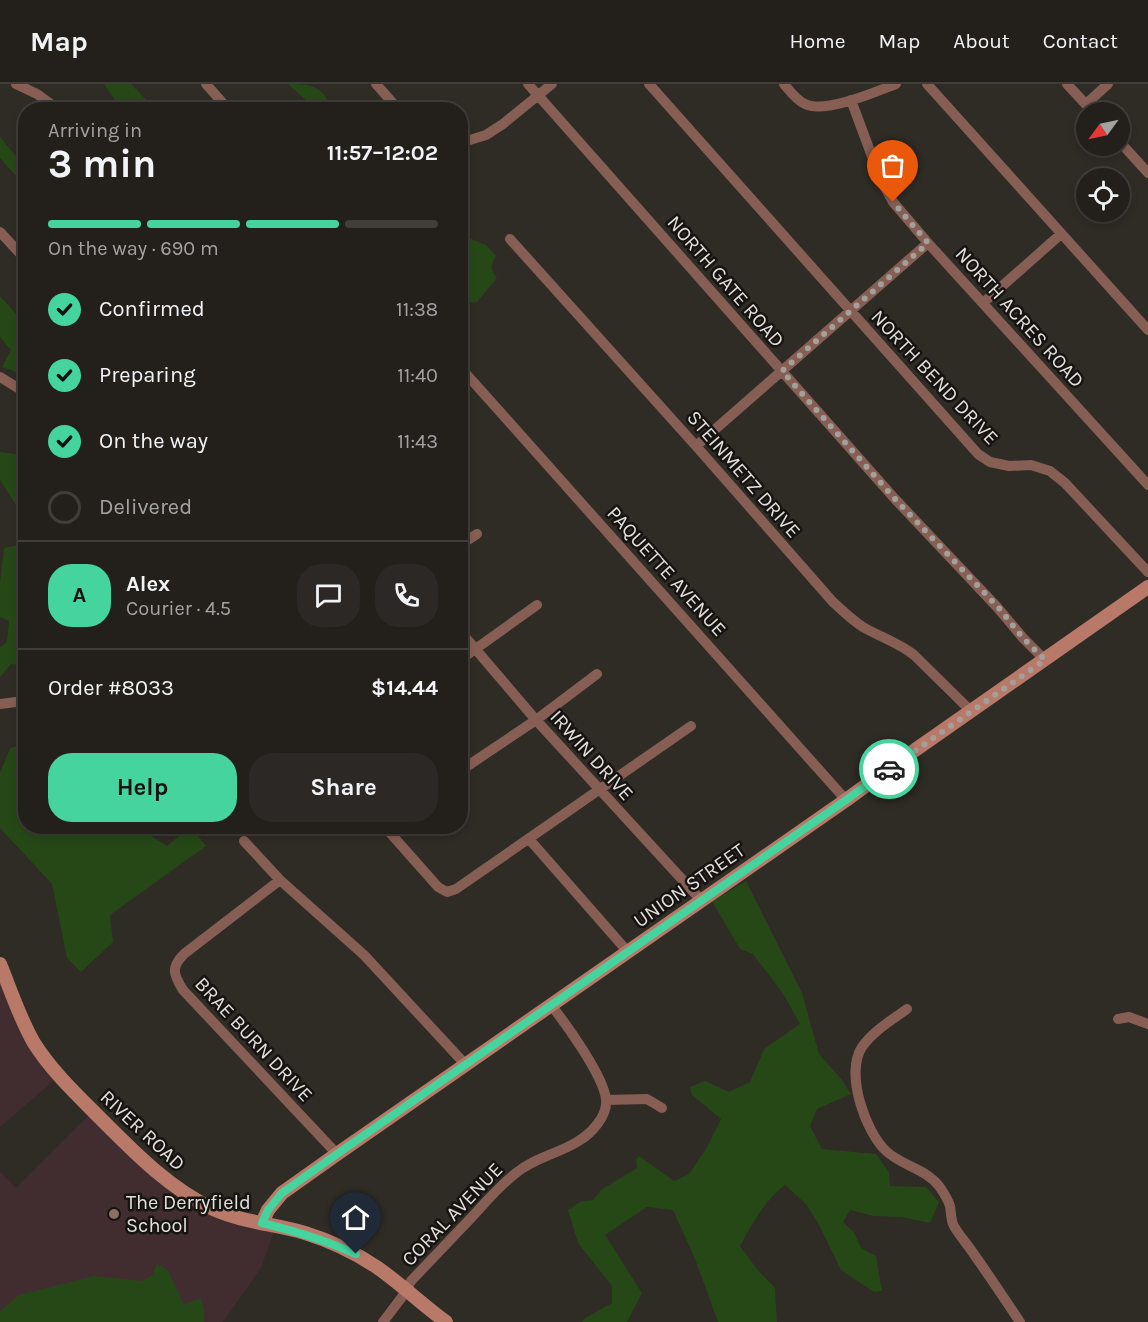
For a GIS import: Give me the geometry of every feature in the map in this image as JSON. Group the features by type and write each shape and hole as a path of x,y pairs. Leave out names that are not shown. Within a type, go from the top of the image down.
{"street":[{"path":"16,84 48,102"},
{"path":"206,84 222,102"},
{"path":"376,84 392,102"},
{"name":"NORTH GATE ROAD","path":"528,84 895,499 1045,660"},
{"path":"468,141 486,135 503,124 552,84"},
{"name":"NORTH BEND DRIVE","path":"649,84 978,454 990,462 1009,466 1031,465 1050,471 1065,483 1148,572"},
{"path":"784,84 796,98 805,104 824,107 896,84"},
{"path":"927,84 1148,330"},
{"path":"1067,84 1083,102"},
{"path":"1094,102 1108,84"},
{"name":"NORTH ACRES ROAD","path":"851,100 880,178 893,202 1148,484"},
{"path":"1130,153 1148,173"},
{"path":"0,232 18,251"},
{"path":"983,303 1061,234"},
{"name":"STEINMETZ DRIVE","path":"510,239 833,602 863,627 898,644 914,655 971,711"},
{"path":"696,446 928,243"},
{"name":"PAQUETTE AVENUE","path":"468,376 846,800"},
{"path":"0,377 18,388"},
{"path":"468,540 477,534"},
{"name":"UNION STREET","path":"262,1223 268,1210 282,1193 1148,587"},
{"path":"468,654 537,605"},
{"name":"IRWIN DRIVE","path":"468,640 536,720 701,900"},
{"path":"468,766 536,720 597,674"},
{"path":"0,704 18,702"},
{"path":"391,834 438,886 447,892 456,889 691,726"},
{"path":"529,839 628,952"},
{"path":"244,841 280,880 364,955 465,1064"},
{"name":"BRAE BURN DRIVE","path":"280,880 184,954 177,961 174,970 183,990 337,1154"},
{"name":"RIVER ROAD","path":"0,964 34,1043 48,1063 108,1126 159,1174 214,1210 242,1219 305,1233 346,1250 378,1268 446,1322"},
{"path":"551,1005 585,1054 599,1079 606,1100 647,1099 662,1108"},
{"path":"907,1009 873,1034 860,1050 855,1071 859,1099 879,1144 897,1160 937,1183 943,1191 950,1205 953,1225 1020,1322"},
{"path":"1118,1019 1130,1017 1148,1024"},
{"name":"CORAL AVENUE","path":"383,1322 411,1281 508,1179 524,1167 570,1146 587,1135 601,1117 606,1100"}],"shaded area":[{"path":"0,964 16,1005 59,1076 0,1127"},
{"name":"The Derryfield School","path":"93,1111 180,1190 276,1226 261,1268 223,1322 0,1322 0,1171 16,1188"}],"green space":[{"path":"104,84 131,84 148,102 116,102"},
{"path":"288,84 316,88 327,102 308,102"},
{"path":"0,137 18,159 18,178 0,158"},
{"path":"468,238 486,245 496,256 492,267 497,278 477,302 468,303"},
{"path":"0,296 18,316 18,373 2,367 11,350 0,337"},
{"path":"0,452 18,454 18,466 16,467 18,508 0,480"},
{"path":"18,545 18,665 11,664 0,677 0,647 7,642 9,621 0,617 0,582 4,548"},
{"path":"18,746 18,834 148,834 167,846 182,834 197,834 206,846 110,915 113,942 81,972 67,958 52,884 0,828 0,773 10,748"},
{"path":"746,881 802,993 819,1054 851,1094 817,1109 810,1126 822,1149 876,1154 889,1172 890,1186 926,1187 939,1202 930,1223 902,1217 874,1216 850,1210 843,1222 854,1232 861,1248 876,1256 882,1291 874,1292 841,1270 806,1204 785,1185 765,1205 740,1246 775,1288 777,1322 718,1322 695,1259 673,1210 647,1207 605,1235 642,1293 627,1322 582,1322 612,1303 612,1286 578,1243 568,1210 582,1201 593,1200 601,1190 637,1168 636,1160 639,1156 674,1181 689,1174 706,1149 721,1119 692,1095 690,1087 705,1081 729,1092 750,1082 764,1049 800,1024 784,995 753,954 740,949 712,901"},
{"path":"157,1264 168,1270 184,1305 201,1298 204,1322 0,1322 0,1311 19,1295 94,1276 142,1281 152,1276"}],"way so far":[{"path":"889,769 1045,660 895,499 782,371 928,243 893,202"}],"place":[{"name":"The Derryfield School","path":"114,1214"}],"route":[{"path":"356,1254 305,1233 262,1223 268,1210 282,1193 889,769"}]}
